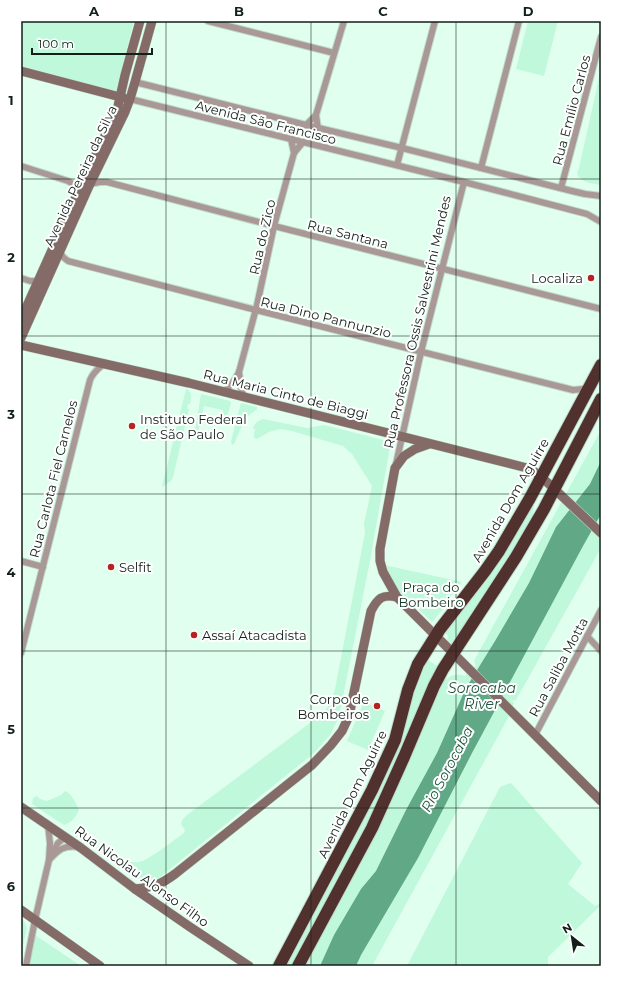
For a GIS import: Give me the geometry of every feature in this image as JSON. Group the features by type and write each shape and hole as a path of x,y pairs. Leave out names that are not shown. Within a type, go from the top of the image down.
{"highway":[{"name":"Avenida Dom Aguirre","path":"279,966 372,790 396,740 408,690 418,664 435,636 496,556 541,477 601,365"},
{"path":"298,966 372,828 441,672 457,657 516,557 558,492 601,399"}],"main road":[{"name":"Avenida Pereira da Silva","path":"21,319 79,190 116,113 140,21"},
{"name":"Avenida Pereira da Silva","path":"21,338 130,99 152,21"},
{"path":"21,71 130,99"},
{"name":"Rua Maria Cinto de Biaggi","path":"21,344 224,392 531,469 558,492 601,533"},
{"name":"Rua Professora Ossis Salvestrini Mendes","path":"397,597 383,572 380,561 380,549 395,468 404,456 415,448 430,444"},
{"path":"135,889 151,887 175,874 312,765 331,745 342,732 349,716 371,611 375,603 382,597 389,595 397,597 601,801"},
{"name":"Rua Nicolau Alonso Filho","path":"21,807 65,837 135,889 249,966"},
{"path":"21,910 100,966"}],"street":[{"path":"208,21 334,54"},
{"path":"318,128 316,115 344,21"},
{"path":"397,165 435,21"},
{"path":"481,168 519,21"},
{"name":"Rua Emílio Carlos","path":"561,188 601,37"},
{"name":"Avenida São Francisco","path":"135,82 306,126 402,148 585,194 601,196"},
{"name":"Avenida São Francisco","path":"130,99 587,214 601,222"},
{"path":"306,126 316,115"},
{"name":"Rua do Zico","path":"291,139 294,153"},
{"name":"Rua do Zico","path":"224,392 230,387 239,372 256,310 274,226 294,153 303,142"},
{"path":"21,166 68,181 79,190"},
{"name":"Rua Santana","path":"90,184 106,182 601,309"},
{"name":"Rua Professora Ossis Salvestrini Mendes","path":"395,468 421,352 464,182"},
{"name":"Rua Dino Pannunzio","path":"60,252 68,261 421,352 573,390 584,389 590,385"},
{"path":"21,278 30,281 39,281"},
{"name":"Rua Carlota Fiel Carnelos","path":"21,653 90,380 92,374 105,363"},
{"name":"Rua do Zico","path":"239,372 244,397"},
{"path":"21,561 43,567"},
{"name":"Rua Saliba Motta","path":"535,735 601,610"},
{"path":"587,636 601,651"},
{"path":"26,966 49,860 50,843 48,825"},
{"path":"49,860 58,843 65,837"},
{"path":"49,860 61,849 67,847 80,848"}],"green space":[{"path":"23,21 134,21 116,91 21,66 21,28"},
{"path":"528,21 558,21 544,76 516,69"},
{"path":"601,69 601,185 584,181 577,173"},
{"path":"186,389 191,393 191,400 190,404 188,404 187,409 189,409 173,477 171,481 162,487"},
{"path":"201,394 230,401 231,403 225,424 220,423 223,410 204,406 198,432 195,431"},
{"path":"241,403 257,407 257,410 252,412 245,420 234,444 232,445 231,441"},
{"path":"263,419 307,428 324,425 384,440 388,442 390,447 369,566 339,717 330,735 314,753 160,877 151,882 144,881 116,858 118,857 125,861 134,862 143,861 184,833 185,830 181,824 182,820 187,815 310,723 326,709 331,702 335,689 365,533 364,524 372,486 352,454 343,446 280,429 269,432 257,439 254,438 254,425"},
{"path":"601,430 601,548 516,700 513,701 506,695 514,703 509,716 372,966 303,966 443,681 453,676 465,676 471,668 476,666 474,661"},
{"path":"534,504 532,521 453,643 448,643 448,636 445,632 491,573"},
{"name":"Praça do Bombeiro","path":"384,565 462,582 451,596 450,601 432,622 397,589"},
{"path":"427,660 438,667 364,835 293,966 285,966 374,799"},
{"path":"364,702 385,711 368,750 347,741"},
{"path":"511,783 582,863 568,884 595,906 601,903 601,905 548,957 548,966 407,966 500,787"},
{"path":"65,791 75,801 79,810 73,819 67,824 64,825 32,804 33,798 37,796 40,799 47,801 61,795"},
{"path":"21,919 24,921 27,928 21,954"},
{"path":"35,935 81,966 28,966"}],"water":[{"name":"Sorocaba River","path":"601,461 601,514 472,753 418,858 356,966 320,966 334,935 361,889 376,871 406,810 437,753 466,688 529,583 556,527 590,484"}],"place":[{"name":"Localiza","path":"591,278"},
{"name":"Instituto Federal de São Paulo","path":"132,426"},
{"name":"Selfit","path":"111,567"},
{"name":"Assaí Atacadista","path":"194,635"},
{"name":"Corpo de Bombeiros","path":"377,706"}],"water label":[{"name":"Rio Sorocaba","path":"447,769"}]}
